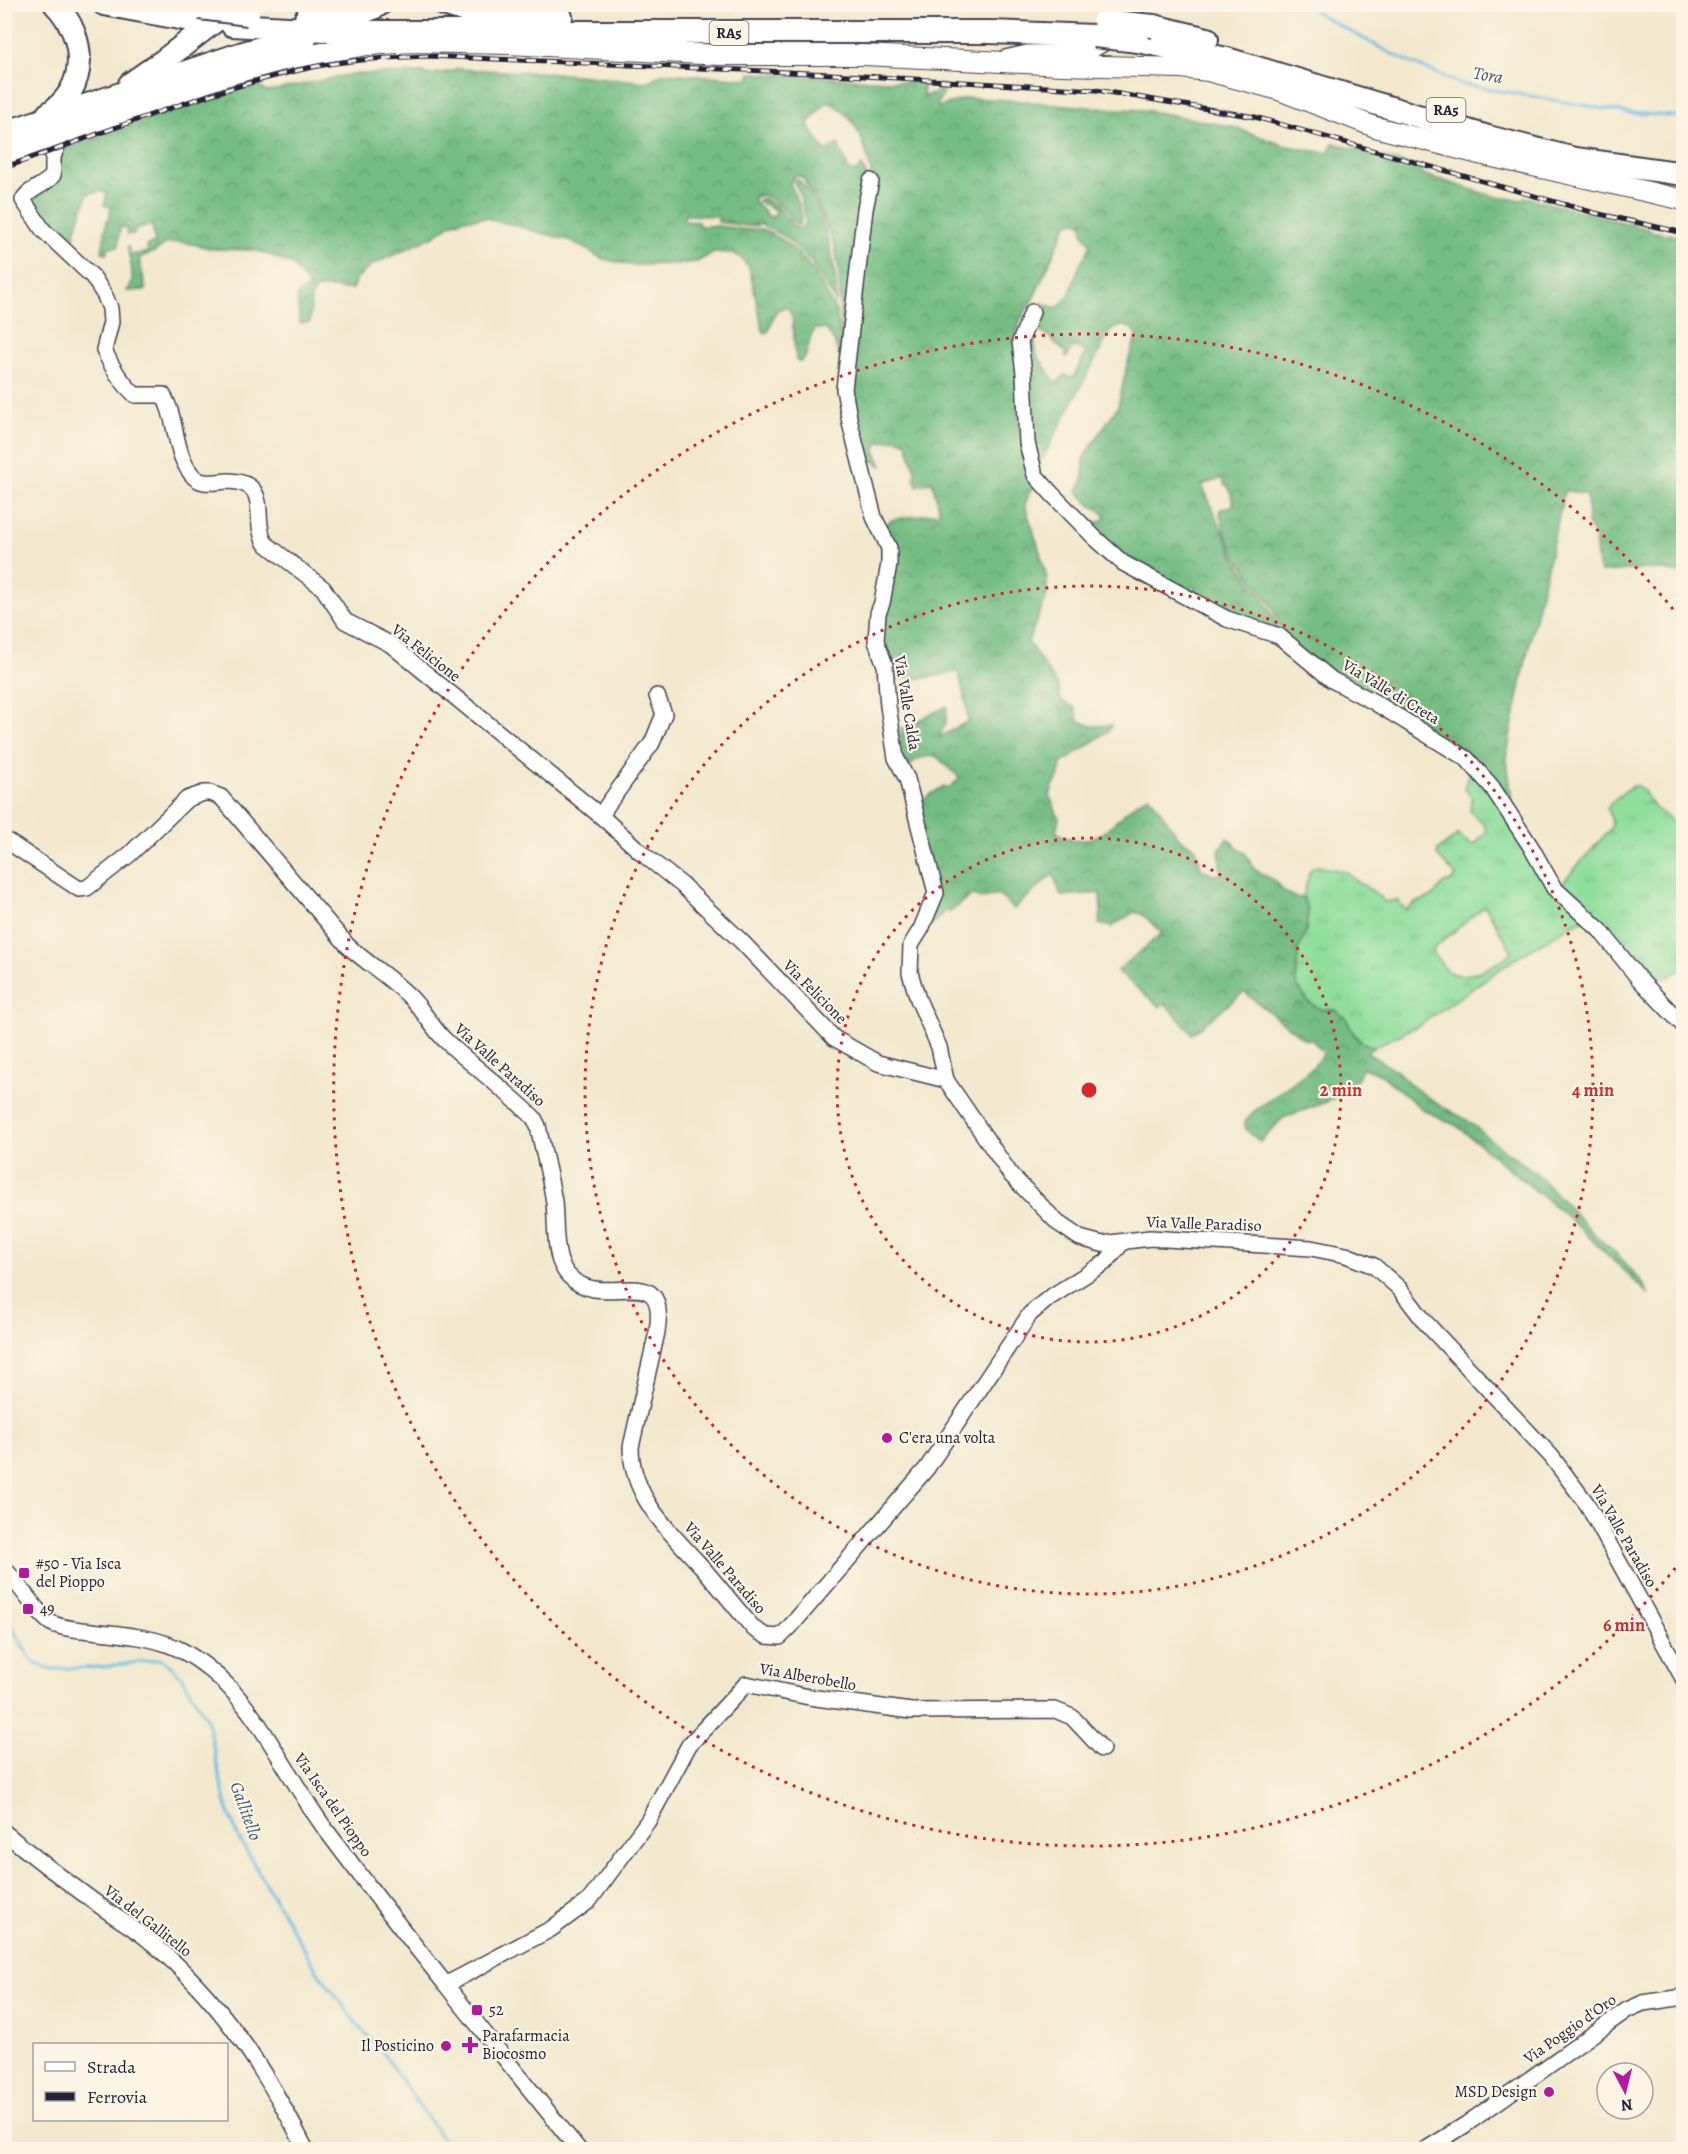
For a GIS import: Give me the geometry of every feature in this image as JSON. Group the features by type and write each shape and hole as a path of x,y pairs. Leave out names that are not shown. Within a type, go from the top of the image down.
{"highway":[{"path":"36,121 60,106 73,86 77,73 78,43 74,28 55,4"},
{"name":"RA5","path":"104,4 306,18 911,17 1100,29 1146,34 1278,58 1521,132 1567,143 1683,162"},
{"path":"306,18 354,14 371,10 380,4"},
{"path":"444,4 472,13 590,19"},
{"path":"88,104 122,89 239,14"},
{"name":"RA5","path":"239,14 363,32 989,32 1100,29"},
{"path":"4,133 243,53 275,44 363,32"},
{"name":"RA5","path":"1146,34 1488,137 1575,159 1683,174"}],"main road":[{"path":"4,154 60,139 224,76 287,59 368,45 413,42 508,44 721,55 864,55 994,63 1181,68 1208,71 1276,89 1375,127 1479,154 1683,200"}],"street":[{"path":"994,63 1007,56 1027,52 1089,52 1104,43 1138,4"},
{"name":"Via Felicione","path":"60,139 53,157 53,175 46,184 26,195 23,200 43,230 93,277 110,308 111,322 104,350 107,357 126,387 135,395 163,395 168,403 180,451 195,479 208,483 226,481 245,483 255,491 261,522 259,533 265,543 323,588 345,621 390,644 682,885 834,1038 878,1063 946,1080"},
{"name":"Via Valle Calda","path":"871,181 865,209 844,389 849,423 874,517 889,548 889,564 876,641 885,665 888,706 896,758 907,779 936,893 921,929 911,945 910,973 918,999 939,1047 946,1080"},
{"name":"Via Valle di Creta","path":"1032,312 1020,342 1024,373 1027,443 1035,475 1052,495 1123,563 1227,619 1279,636 1332,680 1374,702 1467,759 1492,788 1531,847 1554,888 1600,930 1639,979 1683,1026"},
{"path":"602,817 606,807 652,743 664,714 657,696"},
{"name":"Via Valle Paradiso","path":"4,839 83,890 130,854 187,799 204,793 216,794 221,797 348,946 411,998 423,1010 444,1040 534,1118 538,1126 550,1183 559,1254 564,1269 575,1281 591,1289 600,1291 644,1289 657,1301 659,1319 657,1332 631,1447 632,1465 640,1492 664,1526 754,1629 766,1636 780,1638 927,1468 1030,1314 1049,1298 1106,1262 1123,1242 1150,1238 1311,1248 1346,1255 1374,1266 1400,1288 1425,1322 1551,1456 1587,1504 1683,1680"},
{"path":"946,1080 1011,1175 1058,1223 1080,1238 1102,1244 1123,1242"},
{"name":"Via Isca del Pioppo","path":"4,1568 49,1622 64,1628 146,1637 170,1643 202,1663 226,1685 252,1715 324,1827 579,2150"},
{"name":"Via Alberobello","path":"447,1984 551,1929 589,1901 648,1821 688,1745 746,1684 809,1697 911,1711 1055,1710 1072,1717 1102,1749"},
{"name":"Via del Gallitello","path":"4,1832 93,1901 149,1940 221,2010 256,2060 306,2150"},
{"name":"Via Poggio d'Oro","path":"1425,2150 1465,2125 1627,2010 1643,2003 1683,1997"}],"green space":[{"path":"456,69 555,73 646,82 664,73 750,79 750,73 923,83 923,96 934,94 938,89 938,84 946,86 938,103 939,107 966,98 1145,110 1230,126 1286,146 1328,153 1333,143 1421,168 1422,174 1496,197 1522,200 1525,197 1649,229 1649,231 1683,237 1683,574 1652,569 1601,572 1598,566 1595,539 1588,523 1587,495 1565,490 1510,737 1507,759 1514,819 1481,773 1362,694 1284,638 1273,608 1236,556 1226,535 1219,510 1234,505 1228,485 1225,486 1223,480 1219,479 1202,485 1235,559 1273,616 1277,629 1272,635 1127,562 1096,535 1096,528 1088,520 1099,522 1105,518 1105,515 1091,506 1077,491 1083,480 1084,457 1118,406 1136,337 1133,329 1123,325 1111,330 1038,467 1032,469 1021,334 1031,333 1035,341 1036,354 1056,383 1065,375 1073,378 1086,352 1073,346 1067,357 1065,356 1066,353 1041,332 1031,316 1041,303 1059,307 1070,293 1079,267 1091,245 1083,234 1082,222 1067,224 1035,295 1020,321 1017,333 1019,424 1036,485 1030,491 1025,505 1047,579 1047,595 1028,642 1058,686 1061,701 1075,708 1078,720 1091,726 1112,725 1108,731 1061,764 1059,776 1050,797 1059,818 1056,832 1072,839 1085,840 1097,836 1139,802 1150,796 1179,838 1196,848 1201,869 1216,875 1221,874 1219,850 1227,838 1245,853 1255,870 1276,881 1284,892 1298,898 1303,897 1308,910 1306,931 1298,950 1296,984 1308,1002 1320,1009 1335,1010 1346,1018 1360,1042 1374,1047 1367,1053 1397,1071 1412,1086 1436,1103 1467,1120 1535,1172 1596,1236 1618,1255 1642,1282 1649,1295 1569,1218 1457,1126 1422,1109 1382,1075 1363,1068 1357,1079 1331,1100 1283,1118 1260,1142 1246,1129 1245,1122 1252,1113 1312,1068 1324,1053 1312,1040 1304,1039 1244,992 1192,1034 1165,1003 1160,1007 1117,971 1162,933 1142,914 1134,912 1111,927 1099,924 1100,893 1061,896 1053,874 1014,909 997,894 980,899 973,894 949,913 946,910 930,926 933,898 907,783 924,799 944,786 948,789 960,778 936,756 917,760 905,775 899,730 947,706 946,722 939,738 968,721 966,702 958,672 924,678 889,680 881,647 885,589 882,526 892,520 940,512 932,481 917,486 907,443 896,439 878,443 875,451 882,466 859,453 850,401 872,176 867,155 853,123 837,107 827,102 808,123 825,151 838,144 849,171 857,171 862,166 867,176 845,348 841,332 839,271 835,246 816,199 802,177 795,175 790,183 800,209 800,225 796,225 781,207 768,197 763,195 755,197 753,201 772,218 777,211 758,201 763,198 776,205 794,227 801,229 806,222 800,193 794,182 797,179 806,188 822,218 832,255 836,302 810,260 784,236 762,225 748,226 718,222 718,216 684,215 684,221 698,222 699,226 762,229 781,239 797,252 814,271 836,311 845,373 834,341 826,329 815,329 805,358 800,362 796,360 792,315 787,307 777,310 768,331 766,333 763,331 749,267 740,257 732,253 714,252 697,262 680,264 630,265 603,259 571,241 487,218 464,219 372,265 356,279 352,289 320,288 315,290 311,297 310,322 300,323 297,295 309,286 293,265 253,250 214,249 184,242 167,243 139,258 146,290 127,291 132,281 128,246 130,255 148,252 147,245 155,243 152,225 139,227 134,230 134,234 127,234 127,228 120,227 118,247 108,247 107,253 102,252 111,207 104,205 107,194 100,191 88,194 72,245 68,249 26,198 49,185 57,152 256,83 266,92 352,74 425,73 426,75"},
{"path":"1470,775 1477,776 1586,919 1575,923 1510,962 1420,1025 1374,1047 1361,1042 1352,1031 1346,1018 1335,1010 1320,1009 1308,1002 1296,985 1298,950 1306,931 1308,910 1303,897 1310,870 1316,866 1347,872 1380,896 1384,902 1397,900 1406,910 1415,903 1432,897 1444,883 1453,880 1456,876 1437,855 1438,850 1458,835 1473,846 1486,832 1485,826 1470,811 1472,797 1464,788","holes":["1485,906 1512,951 1484,970 1458,975 1445,969 1432,950"]},
{"path":"1632,786 1638,786 1643,790 1654,807 1669,818 1683,837 1683,968 1669,977 1656,979 1654,986 1558,888 1611,828 1612,821 1607,809 1610,803"}],"waterway":[{"name":"Tora","path":"1305,4 1322,16 1394,55 1460,84 1629,113 1684,117"},
{"name":"Gallitello","path":"4,1614 30,1658 38,1665 52,1669 102,1667 160,1659 171,1666 182,1678 207,1719 225,1801 238,1837 316,1969 359,2027 376,2043 442,2139 446,2150"}],"railway":[{"path":"4,168 199,98 278,75 345,62 427,56 831,74 1096,90 1255,117 1595,213 1684,233"}],"place":[{"name":"C'era una volta","path":"887,1438"},
{"name":"#50 - Via Isca del Pioppo","path":"24,1573"},
{"name":"49","path":"28,1609"},
{"name":"52","path":"477,2010"},
{"name":"Parafarmacia Biocosmo","path":"470,2045"},
{"name":"Il Posticino","path":"446,2046"},
{"name":"MSD Design","path":"1549,2092"}]}
